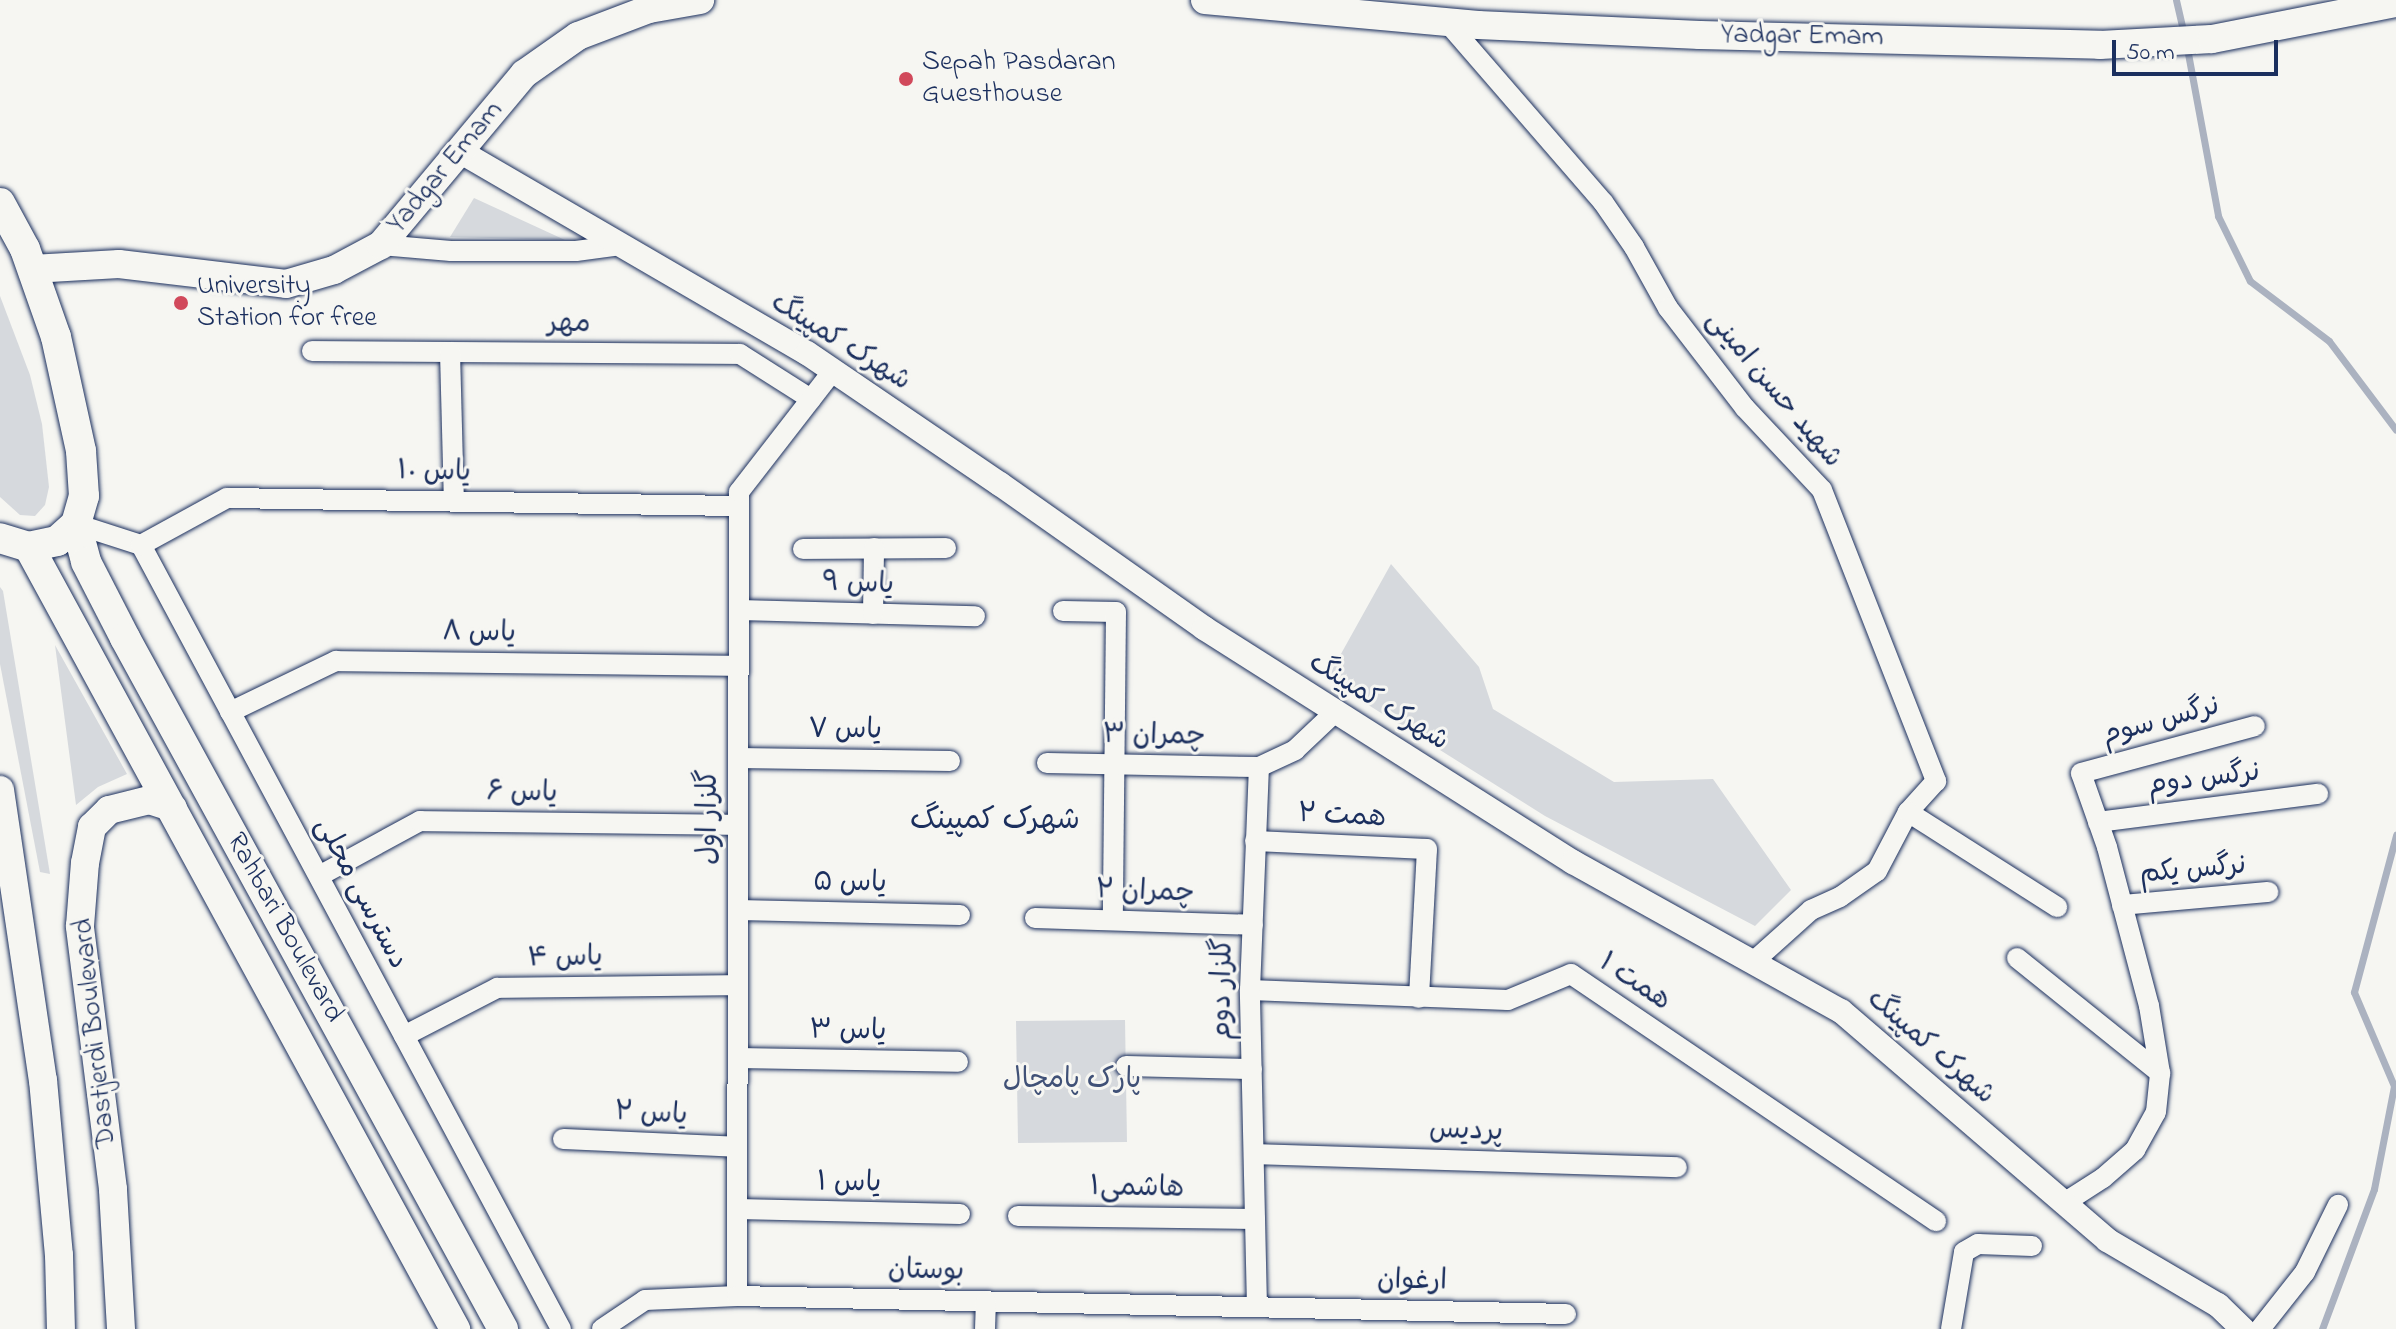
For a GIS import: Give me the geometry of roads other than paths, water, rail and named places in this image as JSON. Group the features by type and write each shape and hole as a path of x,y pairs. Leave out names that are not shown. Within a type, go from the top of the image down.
{"main road":[{"name":"Yadgar Emam","path":"32,269 119,264 286,284 334,270 381,245 524,74 578,36 649,9 700,0"},
{"name":"Yadgar Emam","path":"1205,0 1447,22 1700,35 2100,45 2200,40 2396,3"},
{"path":"0,203 32,269 56,337 81,451 84,496 76,524 57,541 29,547 0,538"},
{"name":"Rahbari Boulevard","path":"76,524 86,562 125,638 503,1329"},
{"name":"Rahbari Boulevard","path":"29,547 455,1329"},
{"name":"Dastjerdi Boulevard","path":"0,790 43,1080 59,1255 61,1329"},
{"name":"Dastjerdi Boulevard","path":"121,1329 113,1189 80,926 85,863 92,827 109,810 149,800 173,808"}],"street":[{"name":"شهید حسن امینی","path":"1447,22 1603,202 1634,247 1668,308 1745,408 1822,490 1936,781 1908,812 1877,871 1840,897 1811,910 1753,962"},
{"name":"شهرک کمپینگ","path":"461,152 833,371 1204,628 1573,862 1841,1011 2107,1240 2218,1305 2243,1329"},
{"path":"381,245 451,251 529,251 621,245"},
{"name":"مهر","path":"312,351 740,354 811,399"},
{"path":"450,352 454,501"},
{"name":"گلزار اول","path":"737,1296 739,492 833,371"},
{"name":"یاس ۱۰","path":"141,545 227,498 739,506"},
{"path":"76,524 141,545"},
{"name":"دسترسی محلی","path":"141,545 561,1329"},
{"path":"873,614 874,548"},
{"path":"803,549 946,548"},
{"name":"یاس ۹","path":"739,610 975,616"},
{"path":"1063,611 1116,612 1117,764 1113,920"},
{"name":"یاس ۸","path":"230,712 336,661 739,666"},
{"path":"1259,767 1295,750 1335,712"},
{"name":"نرگس سوم","path":"2098,822 2081,773 2255,726"},
{"name":"یاس ۷","path":"738,758 950,761"},
{"name":"چمران ۳","path":"1047,763 1259,767"},
{"name":"گلزار دوم","path":"1257,1307 1250,990 1259,767"},
{"name":"نرگس دوم","path":"2098,822 2318,794"},
{"path":"1908,812 2057,907"},
{"name":"یاس ۶","path":"319,876 420,821 738,825"},
{"path":"2064,1203 2103,1178 2135,1150 2156,1112 2160,1073 2149,1006 2098,822"},
{"name":"همت ۲","path":"1255,841 1427,849 1419,998"},
{"name":"نرگس یکم","path":"2122,905 2268,892"},
{"name":"یاس ۵","path":"738,910 960,915"},
{"name":"چمران ۲","path":"1035,918 1253,925"},
{"path":"2017,958 2160,1073"},
{"name":"همت ۱","path":"1250,990 1508,1000 1571,974 1936,1221"},
{"name":"یاس ۴","path":"404,1036 497,988 738,985"},
{"name":"یاس ۳","path":"738,1058 958,1062"},
{"path":"1126,1066 1252,1069"},
{"name":"یاس ۲","path":"563,1139 737,1147"},
{"name":"پردیس","path":"1254,1154 1677,1167"},
{"path":"2260,1329 2305,1272 2338,1205"},
{"name":"یاس ۱","path":"737,1209 960,1214"},
{"name":"هاشمی۱","path":"1018,1216 1255,1219"},
{"path":"1951,1329 1964,1252 1978,1244 2032,1246"},
{"name":"بوستان","path":"602,1329 645,1300 737,1296 1257,1307"},
{"path":"985,1329 986,1302"},
{"name":"ارغوان","path":"1257,1307 1566,1314"}],"waterway":[{"path":"2176,0 2184,36"},
{"path":"2187,48 2218,216 2250,281 2329,341 2396,430"},
{"path":"2322,1329 2374,1189 2394,1086 2354,992 2396,835"}],"place":[{"name":"Sepah Pasdaran Guesthouse","path":"906,79"},
{"name":"University Station for free","path":"181,303"}],"district":[{"name":"شهرک کمپینگ","path":"995,821"}],"park label":[{"name":"پارک پامچال","path":"1072,1081"}]}
